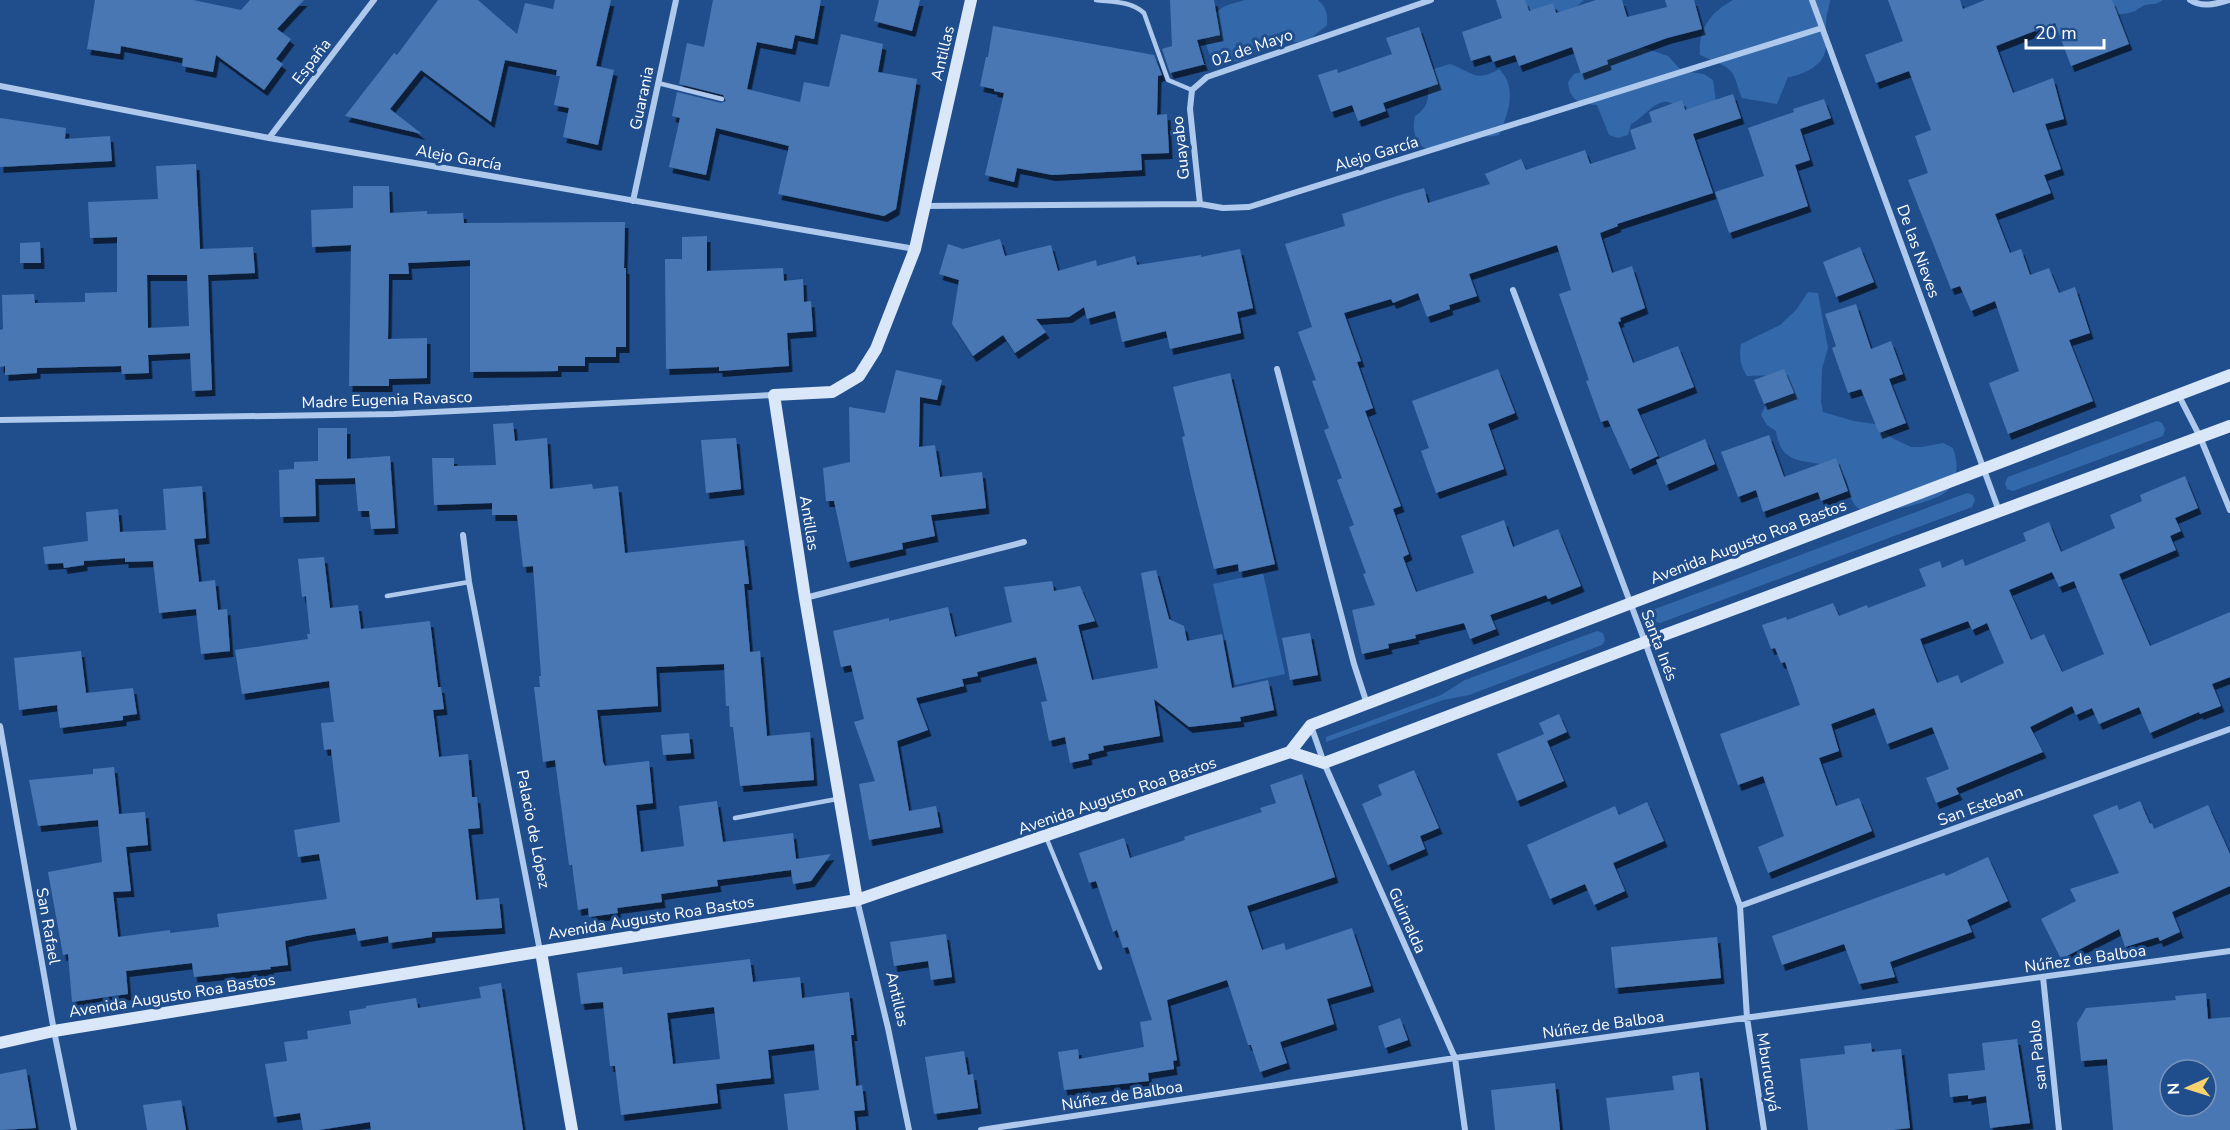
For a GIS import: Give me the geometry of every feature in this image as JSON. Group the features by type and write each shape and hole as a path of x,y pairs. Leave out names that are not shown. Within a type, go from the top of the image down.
{"main road":[{"name":"Antillas","path":"857,900 805,598 774,395 832,392 859,376 876,349 915,249 971,0"},
{"name":"Avenida Augusto Roa Bastos","path":"1311,725 2230,375"},
{"path":"1311,725 1290,752 1324,764 1645,642 2230,426"},
{"name":"Avenida Augusto Roa Bastos","path":"0,1043 54,1031 857,900 1290,752"},
{"name":"Palacio de López","path":"541,952 572,1130"}],"street":[{"name":"España","path":"270,138 374,0"},
{"name":"Guarania","path":"633,201 676,0"},
{"name":"02 de Mayo","path":"1192,90 1207,77 1431,0"},
{"name":"De las Nieves","path":"1812,0 1999,512"},
{"path":"2190,0 2198,5 2212,5 2229,0"},
{"name":"Alejo García","path":"923,206 1200,204 1223,208 1248,207 1822,28"},
{"name":"Alejo García","path":"0,86 270,138 915,249"},
{"name":"Guayabo","path":"1192,90 1190,109 1200,204"},
{"name":"Santa Inés","path":"1513,290 1645,642 1740,906 1747,1018"},
{"path":"1277,369 1354,664 1367,704"},
{"name":"Madre Eugenia Ravasco","path":"0,420 394,414 774,395"},
{"path":"2179,396 2200,437 2230,510"},
{"name":"Palacio de López","path":"463,535 469,582 541,952"},
{"path":"805,598 1024,542"},
{"name":"Guirnalda","path":"1311,725 1324,764 1455,1058 1465,1130"},
{"name":"San Rafael","path":"0,726 54,1031 74,1130"},
{"name":"San Esteban","path":"1740,906 2230,729"},
{"name":"Antillas","path":"857,900 888,1028 909,1130"},
{"name":"Núñez de Balboa","path":"981,1130 1455,1058 2230,951"},
{"name":"san Pablo","path":"2043,977 2059,1130"},
{"name":"Mburucuyá","path":"1747,1018 1764,1130"}],"lane":[{"path":"1096,0 1137,6 1144,13 1168,80 1192,90"},
{"path":"658,83 722,99"},
{"path":"387,596 469,582"},
{"path":"735,819 840,799"},
{"path":"1046,837 1100,968"}],"shaded area":[{"path":"1245,0 1318,0 1326,11 1327,25 1310,39 1299,42 1268,43 1243,61 1221,63 1212,59 1206,40 1209,21 1224,7"},
{"path":"1508,0 1584,0 1577,6 1562,12 1521,10"},
{"path":"1733,0 1830,0 1826,21 1826,49 1823,57 1810,69 1799,75 1788,77 1777,104 1742,98 1730,71 1723,65 1700,55 1701,37 1708,22 1718,10"},
{"path":"2093,0 2163,0 2121,14 2111,12"},
{"path":"1636,45 1668,56 1682,71 1704,74 1713,80 1716,102 1685,111 1672,103 1659,103 1631,124 1628,135 1618,138 1609,135 1597,105 1574,98 1568,82 1574,74 1604,66 1610,57"},
{"path":"1450,64 1479,76 1499,69 1508,84 1510,101 1499,135 1476,138 1446,149 1431,150 1425,148 1417,140 1414,130 1415,116 1427,101 1430,70"},
{"path":"1808,292 1818,293 1828,348 1822,369 1823,412 1875,424 1892,438 1911,447 1943,443 1953,448 1956,470 1954,481 1947,491 1931,500 1906,507 1881,511 1862,510 1853,503 1847,481 1840,472 1820,464 1792,458 1785,453 1779,444 1776,431 1767,425 1761,415 1765,406 1774,399 1780,375 1747,376 1741,361 1741,344 1780,325 1796,310"},
{"path":"2157,421 2162,423 2165,429 2163,436 2013,491 2007,489 2005,483 2008,477"},
{"path":"1967,493 1973,495 1975,500 1972,507 1660,623 1654,621 1652,615 1655,609"},
{"path":"1263,573 1285,674 1235,685 1213,584"},
{"path":"1597,631 1603,633 1605,640 1602,645 1469,695 1443,700 1326,742 1326,737 1441,695 1465,680"}],"building":[{"path":"95,0 193,0 241,10 250,0 304,0 277,29 291,39 276,59 283,64 264,90 216,55 213,72 182,66 183,58 121,46 120,54 87,49"},
{"path":"438,0 478,0 517,34 525,3 553,9 555,0 611,0 596,66 614,70 598,145 563,137 569,108 554,105 560,76 556,76 557,70 505,60 491,122 421,70 390,109 422,134 345,116 394,53 397,55"},
{"path":"713,0 821,0 814,39 795,35 792,49 757,42 747,89 800,102 804,82 829,87 841,34 883,44 878,72 917,79 896,209 884,216 778,194 789,146 716,128 706,175 669,167 680,118 672,116 677,92 721,103 726,101 723,95 679,84 687,43 704,47"},
{"path":"879,0 920,0 912,31 874,21"},
{"path":"1170,0 1214,0 1220,35 1197,40 1204,64 1206,64 1170,73 1162,49 1172,46"},
{"path":"1496,0 1525,0 1529,11 1553,3 1556,13 1596,0 1622,0 1627,17 1667,7 1665,0 1694,0 1702,29 1667,38 1607,60 1608,64 1581,74 1572,47 1519,66 1515,55 1493,62 1490,55 1471,61 1462,32 1502,18"},
{"path":"1888,0 1960,0 1963,9 1985,0 2112,0 2129,44 2071,66 2055,23 1996,46 2013,93 2053,78 2064,119 2045,124 2061,169 2044,175 2051,193 1995,214 2010,253 2021,249 2030,275 2049,268 2059,293 2075,287 2090,333 2069,340 2093,401 2008,434 1989,383 2019,371 1995,301 1971,311 1960,286 1951,289 1908,180 1928,173 1915,136 1931,130 1909,71 1876,83 1865,55 1903,41"},
{"path":"993,26 1154,55 1162,75 1158,76 1157,115 1167,114 1169,153 1141,154 1142,170 1052,175 1017,168 1014,182 985,175 1004,93 980,86"},
{"path":"1419,27 1438,84 1383,103 1386,111 1358,121 1352,105 1331,112 1318,75 1337,69 1338,73 1392,54 1386,38"},
{"path":"1733,94 1741,118 1693,134 1713,193 1617,224 1618,226 1600,233 1612,273 1632,266 1645,308 1620,318 1621,321 1618,322 1633,363 1678,346 1694,387 1637,409 1658,456 1630,469 1608,420 1601,422 1559,294 1571,290 1557,245 1469,274 1477,296 1449,305 1450,309 1427,317 1418,293 1393,303 1391,299 1344,313 1361,361 1357,362 1373,408 1365,411 1401,506 1393,509 1409,554 1403,557 1416,592 1474,573 1461,536 1504,520 1513,547 1558,529 1581,586 1548,599 1546,595 1490,615 1496,629 1470,639 1464,623 1415,635 1416,638 1388,644 1389,648 1362,654 1352,610 1375,605 1349,527 1354,525 1337,480 1342,478 1324,430 1329,428 1312,381 1316,380 1298,332 1312,327 1285,244 1345,226 1342,214 1400,195 1424,188 1428,203 1490,184 1485,174 1521,159 1526,170 1585,150 1590,164 1636,149 1630,130 1652,122 1649,112 1682,100 1685,110"},
{"path":"1824,99 1831,118 1800,129 1810,160 1795,165 1808,206 1729,233 1715,192 1764,176 1748,128"},
{"path":"0,118 66,128 65,139 110,136 112,161 0,167"},
{"path":"196,164 200,249 253,247 255,273 208,275 212,390 192,391 190,353 148,355 149,373 122,374 121,366 37,368 37,373 5,375 5,366 0,367 0,330 3,329 2,295 34,294 35,303 85,302 85,293 117,292 117,237 90,238 88,202 158,199 156,166","holes":["147,275 187,275 189,326 148,328"]},
{"path":"353,186 389,186 390,213 427,211 427,214 463,213 464,223 625,222 626,347 616,347 616,357 585,357 585,366 558,366 558,371 470,372 470,260 408,263 409,274 389,274 388,339 427,338 427,378 389,379 389,386 349,386 351,245 312,247 311,210 353,208"},
{"path":"707,236 707,271 783,268 784,281 803,279 804,302 811,301 813,331 787,333 789,366 719,371 719,367 666,369 665,259 682,259 682,237"},
{"path":"1000,239 1005,256 1051,245 1058,271 1096,260 1097,266 1135,256 1137,265 1201,255 1201,257 1240,249 1253,308 1237,312 1241,333 1170,349 1166,331 1122,342 1115,311 1087,319 1084,307 1069,317 1036,319 1046,332 1015,353 1003,335 973,356 952,324 959,280 939,274 948,244 963,249"},
{"path":"40,242 41,263 20,263 20,243"},
{"path":"1860,247 1874,282 1836,297 1823,262"},
{"path":"1856,304 1871,349 1891,341 1903,374 1889,379 1906,423 1879,433 1861,389 1848,393 1832,348 1836,346 1825,314"},
{"path":"1498,369 1515,413 1488,424 1504,469 1436,493 1421,451 1429,448 1412,401"},
{"path":"1784,369 1794,393 1764,404 1754,380"},
{"path":"896,370 942,380 937,400 920,397 919,447 935,445 940,477 982,472 986,508 931,515 935,536 902,543 903,549 847,562 834,501 826,501 823,468 850,462 849,407 885,413"},
{"path":"1230,373 1275,564 1239,572 1238,564 1214,569 1182,437 1185,436 1173,387"},
{"path":"513,423 515,441 547,438 550,489 592,484 593,489 618,486 625,553 744,540 749,584 744,584 750,652 760,651 767,736 810,732 814,780 740,786 733,727 730,727 729,706 726,706 724,664 656,667 658,706 597,710 603,762 605,766 649,761 653,803 636,805 641,852 684,846 679,806 717,801 723,842 793,833 796,859 831,854 811,881 793,884 791,870 717,880 718,886 661,894 662,902 617,908 618,913 589,917 588,908 578,910 572,865 569,865 555,760 543,762 534,687 540,687 539,676 541,676 533,566 523,567 517,515 492,515 492,503 434,505 432,458 454,458 454,466 496,465 493,424"},
{"path":"318,428 347,428 347,459 390,456 395,528 371,529 369,511 358,511 355,478 315,479 316,516 280,517 279,470 294,469 294,462 318,461"},
{"path":"1769,435 1784,477 1836,458 1848,491 1821,501 1818,492 1763,512 1756,490 1738,497 1721,452"},
{"path":"736,438 741,489 706,493 701,440"},
{"path":"1705,439 1715,464 1666,485 1656,460"},
{"path":"2185,476 2198,508 2175,518 2181,531 2170,536 2176,550 2119,574 2150,646 2230,612 2230,677 2212,684 2221,706 2200,714 2199,712 2150,733 2139,707 2099,724 2092,708 2076,715 2072,706 2030,727 2043,752 1956,788 1959,794 1936,803 1926,778 1949,769 1932,727 1887,744 1874,708 1831,724 1839,751 1819,758 1836,806 1859,798 1872,831 1768,873 1758,847 1784,836 1763,776 1738,785 1720,734 1800,705 1785,662 1781,663 1775,648 1771,649 1762,625 1786,617 1787,620 1833,603 1839,616 1867,605 1868,608 1926,586 1919,569 1940,561 1942,568 1963,559 1965,566 2026,541 2023,533 2049,522 2061,552 2115,528 2110,515 2142,501 2140,495","holes":["2052,572 2059,587 2074,581 2104,654 2062,672 2044,634 2031,640 2009,590","1968,621 1972,630 1987,623 2004,663 1961,683 1958,675 1937,683 1920,639"]},
{"path":"202,486 206,538 194,539 199,582 215,580 218,610 227,609 230,651 201,654 196,609 159,613 153,561 125,562 125,558 84,561 84,565 64,568 63,563 45,564 43,547 88,541 86,512 118,509 120,532 166,530 163,489"},
{"path":"324,557 330,608 358,605 361,629 430,621 438,687 441,687 444,709 433,710 439,757 468,754 472,797 477,797 480,828 468,829 476,900 499,898 502,928 432,932 432,937 389,943 388,936 358,941 355,928 306,936 285,941 288,965 270,967 271,969 194,977 192,963 126,971 128,994 72,1002 68,954 63,955 48,872 102,862 98,820 38,826 29,780 93,774 93,769 114,767 119,814 145,812 148,845 126,847 131,891 113,892 118,937 170,930 170,933 219,927 217,914 327,899 319,854 298,857 294,830 340,822 331,749 324,750 321,723 334,722 329,681 242,694 235,650 308,639 307,634 310,634 306,596 302,597 298,559"},
{"path":"1156,570 1169,619 1184,626 1187,641 1222,634 1232,688 1268,680 1274,710 1240,717 1241,721 1189,727 1154,699 1160,736 1103,746 1104,750 1088,754 1089,759 1070,763 1065,737 1049,741 1041,702 1047,701 1036,657 977,672 978,676 962,679 964,686 916,698 928,730 897,741 909,811 936,806 940,827 869,840 859,784 875,781 854,722 864,719 851,665 841,667 833,631 948,607 955,637 1012,622 1004,587 1052,581 1054,591 1080,586 1095,621 1078,625 1092,680 1158,668 1141,573"},
{"path":"1310,633 1318,675 1290,680 1282,638"},
{"path":"81,651 86,693 133,688 137,714 123,716 123,720 60,728 57,705 19,710 14,658"},
{"path":"1559,714 1567,732 1547,741 1564,781 1517,801 1497,754 1544,734 1539,723"},
{"path":"689,733 691,753 663,755 661,735"},
{"path":"1414,770 1439,828 1420,836 1425,849 1388,865 1362,804 1382,795 1378,785"},
{"path":"1302,774 1335,877 1247,906 1262,950 1284,943 1286,950 1352,928 1371,986 1327,999 1334,1024 1280,1042 1287,1063 1260,1072 1251,1045 1248,1045 1227,980 1167,1000 1177,1060 1173,1061 1174,1069 1148,1073 1149,1081 1064,1090 1058,1052 1078,1049 1079,1059 1144,1047 1140,1022 1152,1020 1128,947 1123,948 1117,930 1113,932 1096,881 1089,883 1079,853 1124,838 1130,858 1185,840 1184,837 1262,812 1260,808 1276,803 1270,785"},
{"path":"2140,801 2154,829 2208,805 2230,854 2230,886 2172,912 2180,932 2160,941 2158,937 2125,947 2119,929 2061,959 2041,919 2076,901 2070,889 2119,873 2093,815 2117,805 2119,810"},
{"path":"1647,802 1664,841 1613,863 1625,891 1594,905 1585,884 1550,899 1527,845 1615,806 1619,815"},
{"path":"1988,857 2008,901 1967,920 1972,932 1890,962 1895,977 1859,984 1844,944 1782,965 1772,936 1944,873 1946,876"},
{"path":"946,934 952,977 931,980 928,961 894,966 890,942"},
{"path":"1717,937 1721,978 1615,988 1611,947"},
{"path":"750,959 753,982 800,977 802,998 849,992 856,1086 862,1085 865,1110 854,1111 856,1130 788,1130 784,1094 819,1090 814,1044 768,1050 771,1078 716,1084 718,1103 621,1115 615,1066 610,1066 603,1002 581,1004 577,973 622,967 623,974","holes":["714,1007 720,1059 673,1064 667,1013"]},
{"path":"501,983 523,1130 371,1130 370,1122 319,1130 303,1130 300,1113 274,1117 265,1064 287,1061 284,1042 308,1039 307,1031 351,1024 349,1011 366,1008 366,1006 416,998 418,1008 481,998 479,987"},
{"path":"2206,993 2208,1019 2230,1017 2230,1130 2113,1130 2107,1059 2081,1061 2077,1023 2086,1008 2176,1000 2175,996"},
{"path":"1400,1018 1408,1040 1385,1048 1378,1026"},
{"path":"2017,1039 2030,1123 1990,1128 1986,1096 1968,1099 1968,1095 1950,1097 1948,1074 1985,1070 1982,1043"},
{"path":"1871,1043 1872,1052 1901,1049 1910,1128 1808,1130 1800,1059 1845,1054 1844,1046"},
{"path":"964,1051 968,1075 973,1074 978,1108 934,1114 925,1057"},
{"path":"26,1069 36,1128 0,1130 0,1074"},
{"path":"1699,1072 1706,1130 1610,1130 1606,1098 1674,1090 1672,1076"},
{"path":"1555,1083 1560,1130 1495,1130 1491,1090"},
{"path":"181,1100 186,1130 147,1130 143,1105"}]}
